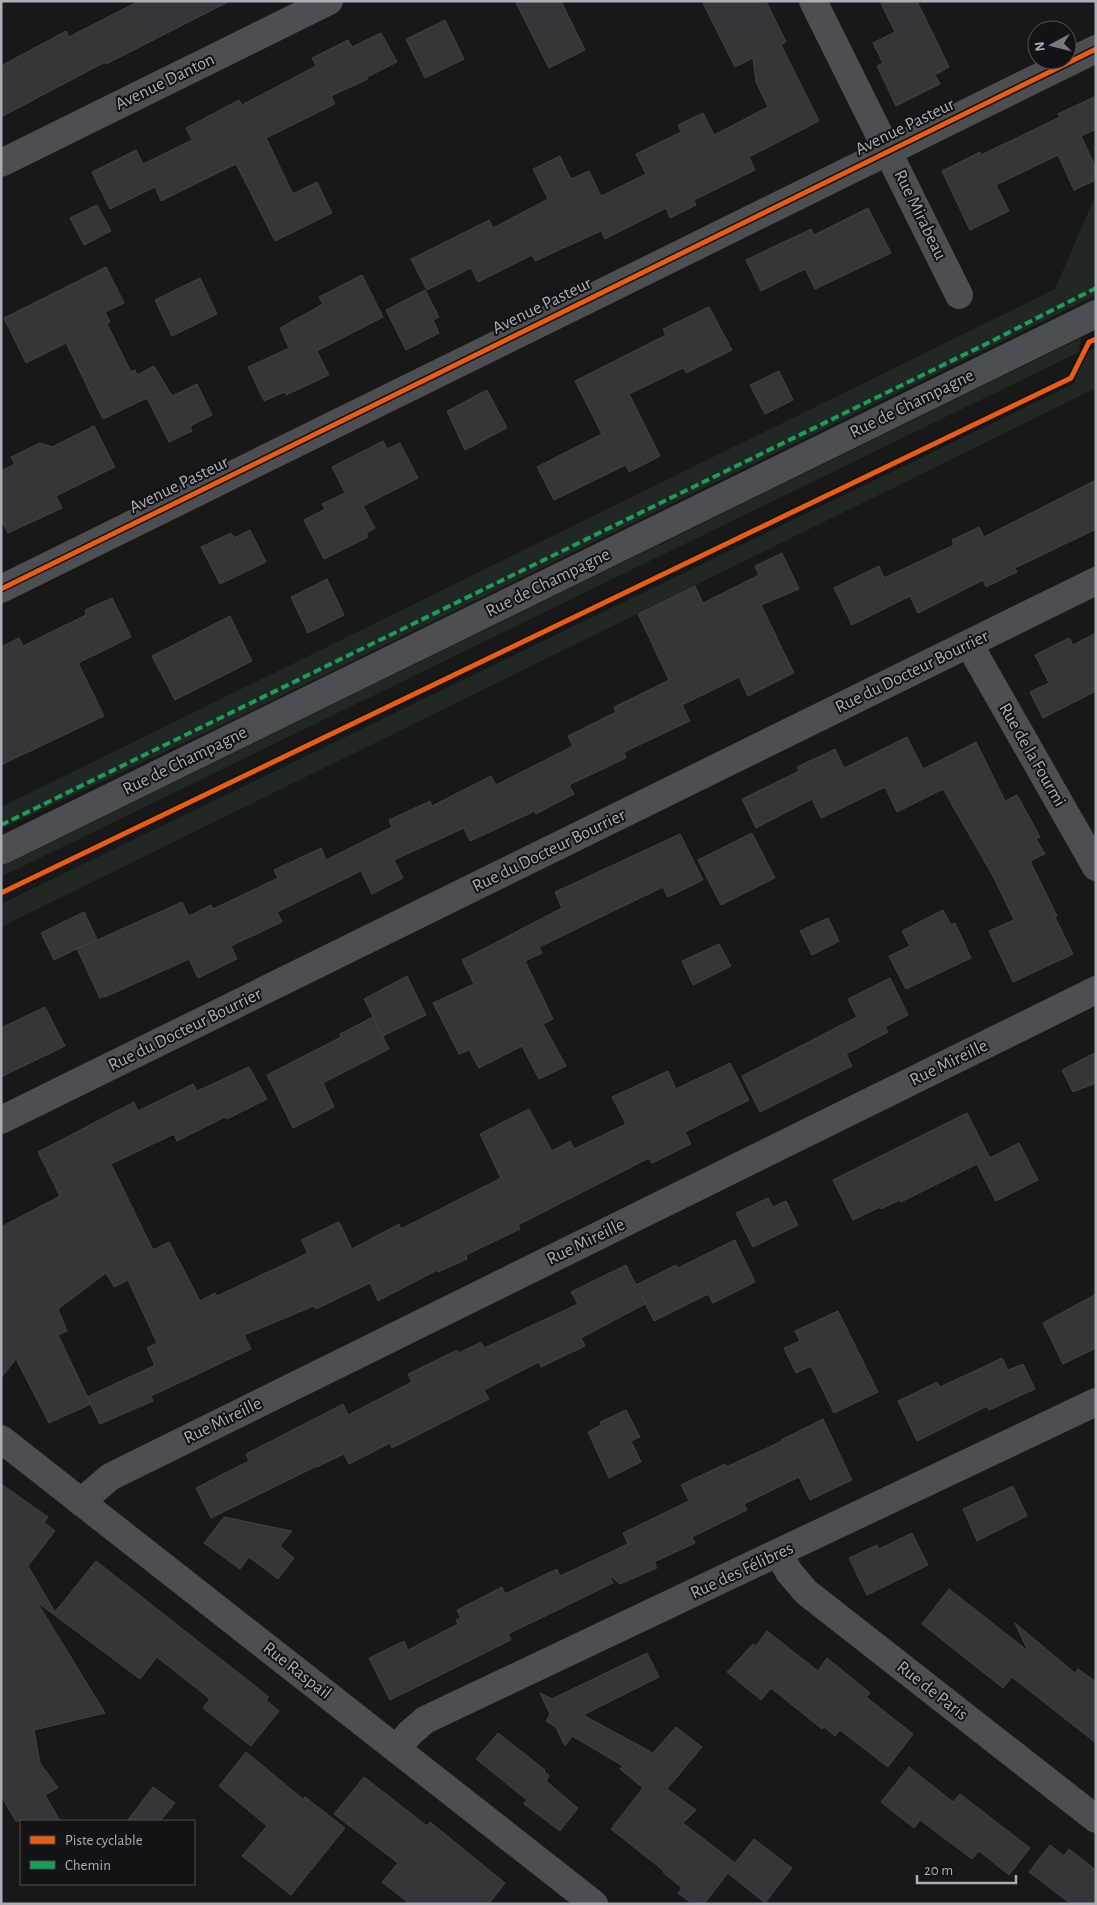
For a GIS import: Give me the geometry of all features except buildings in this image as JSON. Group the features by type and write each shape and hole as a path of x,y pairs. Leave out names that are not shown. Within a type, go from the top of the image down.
{"street":[{"name":"Avenue Danton","path":"1,163 329,1"},
{"name":"Rue Mirabeau","path":"813,1 958,295"},
{"name":"Avenue Pasteur","path":"1,588 1096,49"},
{"name":"Rue de Champagne","path":"1,852 1096,314"},
{"name":"Rue du Docteur Bourrier","path":"1,1120 1096,581"},
{"name":"Rue de la Fourmi","path":"969,644 1096,867"},
{"name":"Rue Mireille","path":"81,1502 110,1477 1096,990"},
{"name":"Rue des Félibres","path":"397,1750 409,1734 425,1720 779,1554 1096,1402"},
{"name":"Rue Raspail","path":"1,1439 594,1904"},
{"name":"Rue de Paris","path":"779,1554 789,1572 806,1592 1096,1819"}],"shaded area":[{"path":"1096,200 1096,295 243,715 1,829 1,807 1055,289 1093,201"},
{"path":"1081,338 1079,352 1,877 1,867"},
{"path":"1096,348 1096,388 1,927 1,904 1073,384 1087,352"}],"marked path":[{"path":"1,825 982,346 1096,288"}],"cycle path":[{"path":"1,589 1096,49"},
{"path":"1,893 1071,378 1089,342 1096,339"}]}
